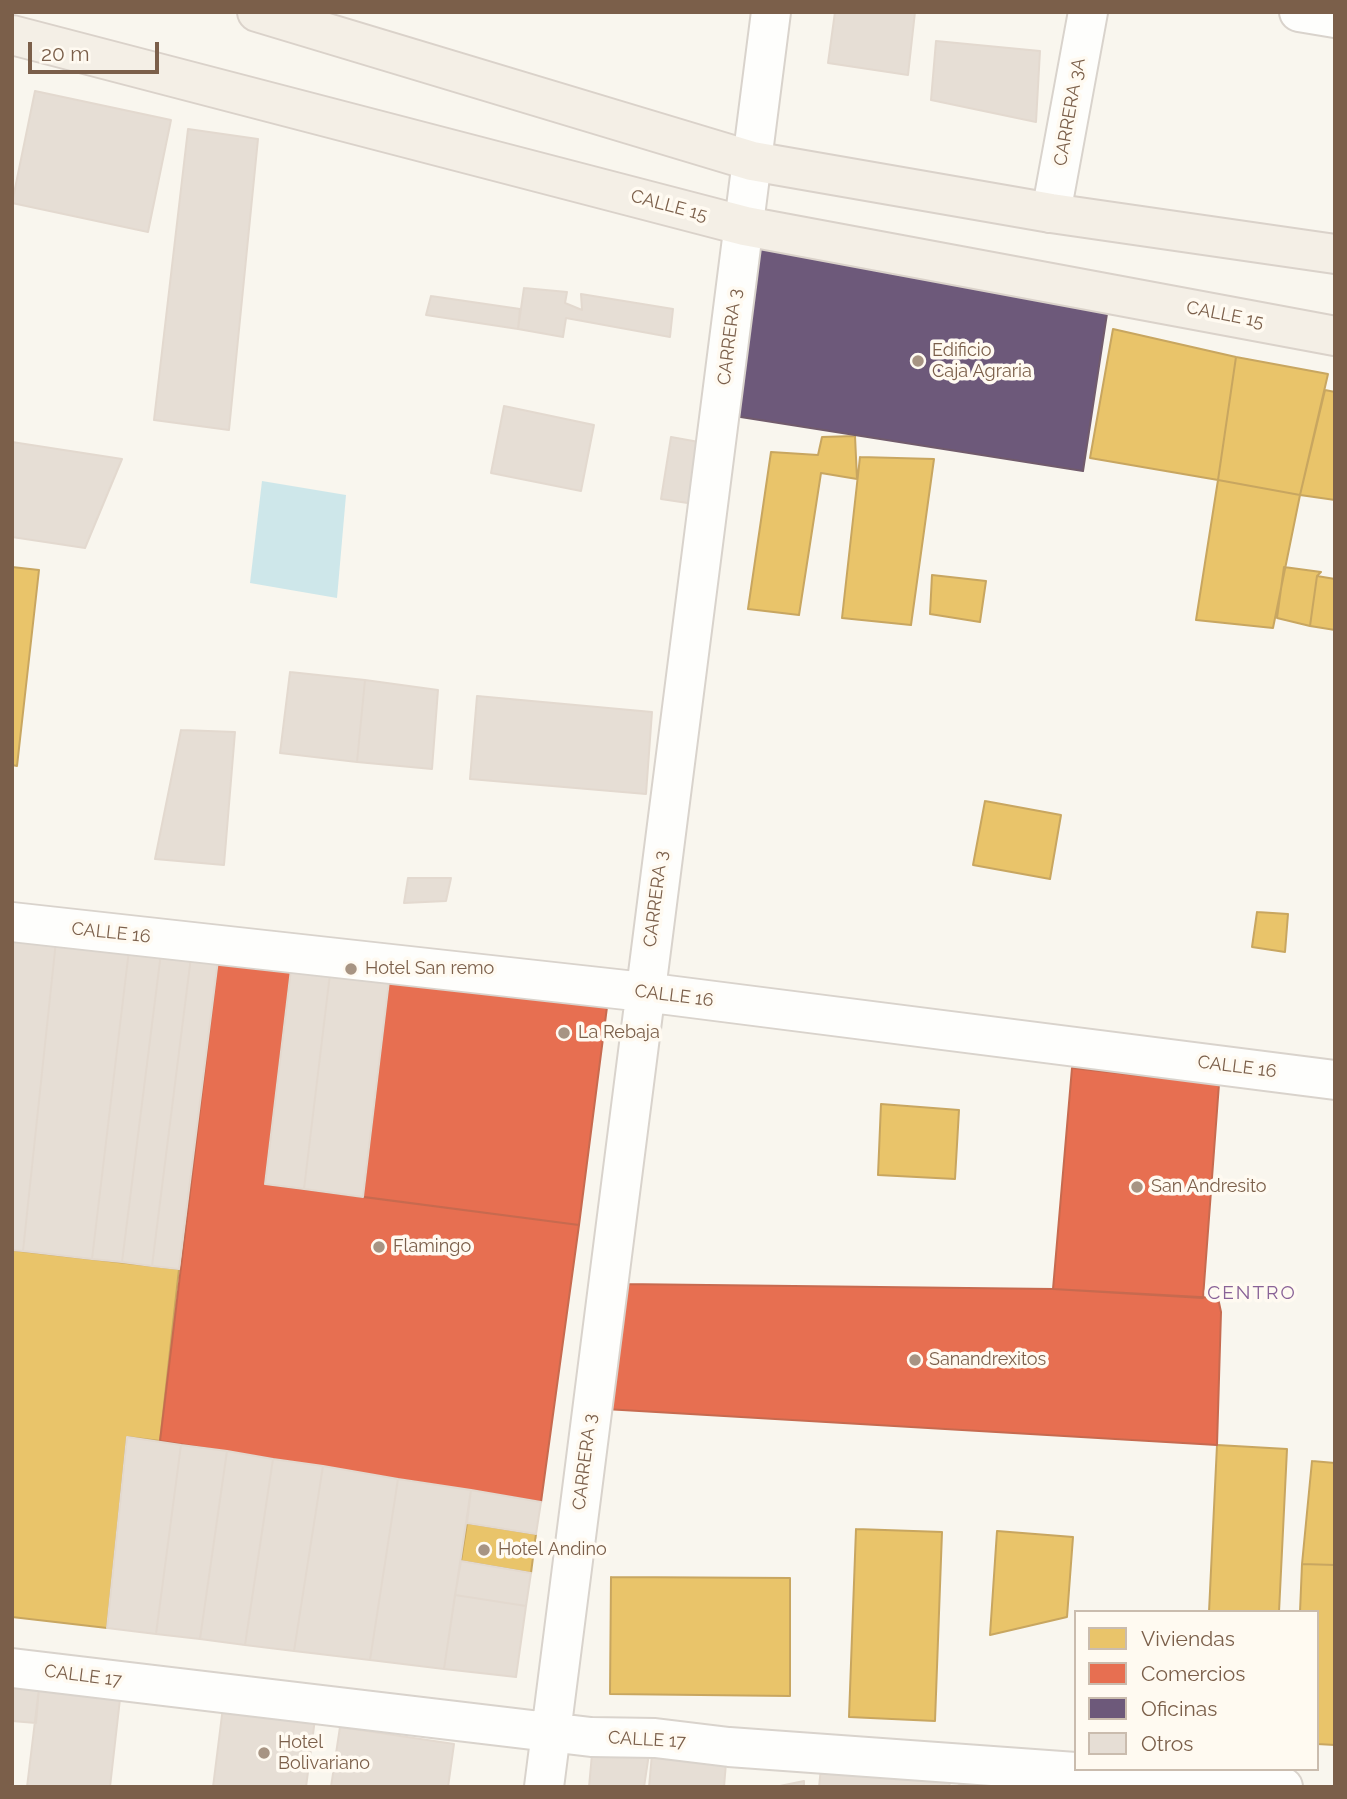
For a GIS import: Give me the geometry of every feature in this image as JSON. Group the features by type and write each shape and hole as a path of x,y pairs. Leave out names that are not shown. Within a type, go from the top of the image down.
{"main road":[{"path":"257,12 752,161 1051,213 1335,254"},
{"name":"CALLE 15","path":"12,35 745,226 1335,335"}],"street":[{"name":"CARRERA 3","path":"544,1787 771,12"},
{"name":"CARRERA 3A","path":"1051,213 1088,12"},
{"path":"1299,12 1335,18"},
{"name":"CALLE 16","path":"12,922 644,992 1335,1080"},
{"name":"CALLE 17","path":"12,1668 551,1730 591,1738 655,1738 729,1747 1283,1787"}],"water":[{"path":"262,481 346,495 337,598 250,583"}],"building: Viviendas":[{"path":"1113,329 1236,357 1218,480 1090,458"},
{"path":"1236,357 1328,374 1300,495 1218,480"},
{"path":"1325,390 1335,392 1335,500 1300,495"},
{"path":"855,436 857,479 821,473 799,615 748,609 771,452 818,455 822,437"},
{"path":"860,457 934,459 911,625 842,618"},
{"path":"1218,480 1300,495 1273,628 1196,620"},
{"path":"12,567 39,570 17,766 12,765"},
{"path":"1284,567 1321,572 1317,576 1310,626 1277,618"},
{"path":"932,575 986,581 980,622 930,614"},
{"path":"1317,576 1335,579 1335,630 1310,626"},
{"path":"985,801 1061,815 1050,879 973,865"},
{"path":"1257,912 1288,914 1285,952 1252,947"},
{"path":"881,1104 959,1110 955,1179 878,1175"},
{"path":"12,1250 179,1269 160,1441 127,1437 107,1628 12,1617"},
{"path":"1217,1445 1287,1449 1279,1610 1209,1610"},
{"path":"1312,1461 1335,1463 1335,1565 1302,1564"},
{"path":"467,1523 536,1534 531,1573 461,1561"},
{"path":"856,1529 942,1532 935,1721 849,1717"},
{"path":"997,1531 1073,1537 1067,1617 990,1635"},
{"path":"1302,1564 1335,1565 1335,1745 1319,1744 1319,1610 1300,1610"},
{"path":"611,1577 790,1578 790,1696 610,1694"}],"building: Comercios":[{"name":"Flamingo","path":"218,960 291,969 265,1184 579,1225 541,1502 160,1441"},
{"path":"389,981 607,1007 579,1225 363,1197"},
{"name":"San Andresito","path":"1072,1068 1219,1084 1203,1298 1053,1289"},
{"name":"Sanandrexitos","path":"621,1284 1053,1289 1218,1298 1221,1312 1217,1445 605,1409"}],"building: Oficinas":[{"name":"Edificio Caja Agraria","path":"752,239 1108,307 1083,471 728,415"}],"building: Otros":[{"path":"835,12 915,12 908,75 828,63"},
{"path":"936,41 1040,51 1036,122 931,100"},
{"path":"35,91 171,120 148,232 12,203"},
{"path":"188,129 258,139 229,430 154,420"},
{"path":"524,288 567,292 565,303 582,310 581,294 673,309 670,337 566,318 563,337 518,329"},
{"path":"431,296 520,309 518,329 426,315"},
{"path":"504,406 594,425 581,491 491,473"},
{"path":"671,437 710,444 701,505 661,499"},
{"path":"12,442 122,459 85,548 12,537"},
{"path":"290,672 365,680 357,762 280,753"},
{"path":"365,680 438,690 432,769 357,762"},
{"path":"477,696 652,712 646,794 470,779"},
{"path":"181,730 235,732 224,865 155,859"},
{"path":"408,878 451,878 446,901 404,903"},
{"path":"12,936 56,941 23,1251 12,1250"},
{"path":"56,941 129,950 92,1259 23,1251"},
{"path":"129,950 161,953 122,1262 92,1259"},
{"path":"161,953 191,957 152,1266 122,1262"},
{"path":"191,957 218,960 179,1269 152,1266"},
{"path":"291,969 330,974 304,1189 265,1184"},
{"path":"330,974 389,981 363,1197 304,1189"},
{"path":"127,1437 181,1445 156,1634 107,1628"},
{"path":"181,1445 227,1451 200,1639 156,1634"},
{"path":"227,1451 273,1459 245,1645 200,1639"},
{"path":"273,1459 323,1466 294,1651 245,1645"},
{"path":"323,1466 398,1479 370,1660 294,1651"},
{"path":"398,1479 471,1490 444,1669 370,1660"},
{"path":"471,1490 541,1502 536,1534 467,1523"},
{"path":"461,1561 531,1573 526,1606 455,1595"},
{"path":"455,1595 526,1606 516,1677 444,1669"},
{"path":"12,1686 39,1688 36,1723 12,1721"},
{"path":"39,1688 120,1699 110,1787 27,1787"},
{"name":"Hotel Bolivariano","path":"223,1707 315,1719 306,1787 213,1787"},
{"path":"340,1727 454,1744 448,1787 331,1787"},
{"path":"593,1743 650,1747 644,1787 589,1787"},
{"path":"652,1754 726,1763 724,1787 649,1787"},
{"path":"821,1768 950,1782 949,1787 819,1787"},
{"path":"960,1777 1052,1787 959,1787"},
{"path":"804,1781 804,1787 775,1787"}],"place":[{"name":"Edificio Caja Agraria","path":"918,361"},
{"name":"Hotel San remo","path":"351,969"},
{"name":"La Rebaja","path":"564,1033"},
{"name":"San Andresito","path":"1137,1187"},
{"name":"Flamingo","path":"379,1247"},
{"name":"Sanandrexitos","path":"915,1360"},
{"name":"Hotel Andino","path":"484,1550"},
{"name":"Hotel Bolivariano","path":"264,1753"}],"district":[{"name":"CENTRO","path":"1252,1293"}]}
